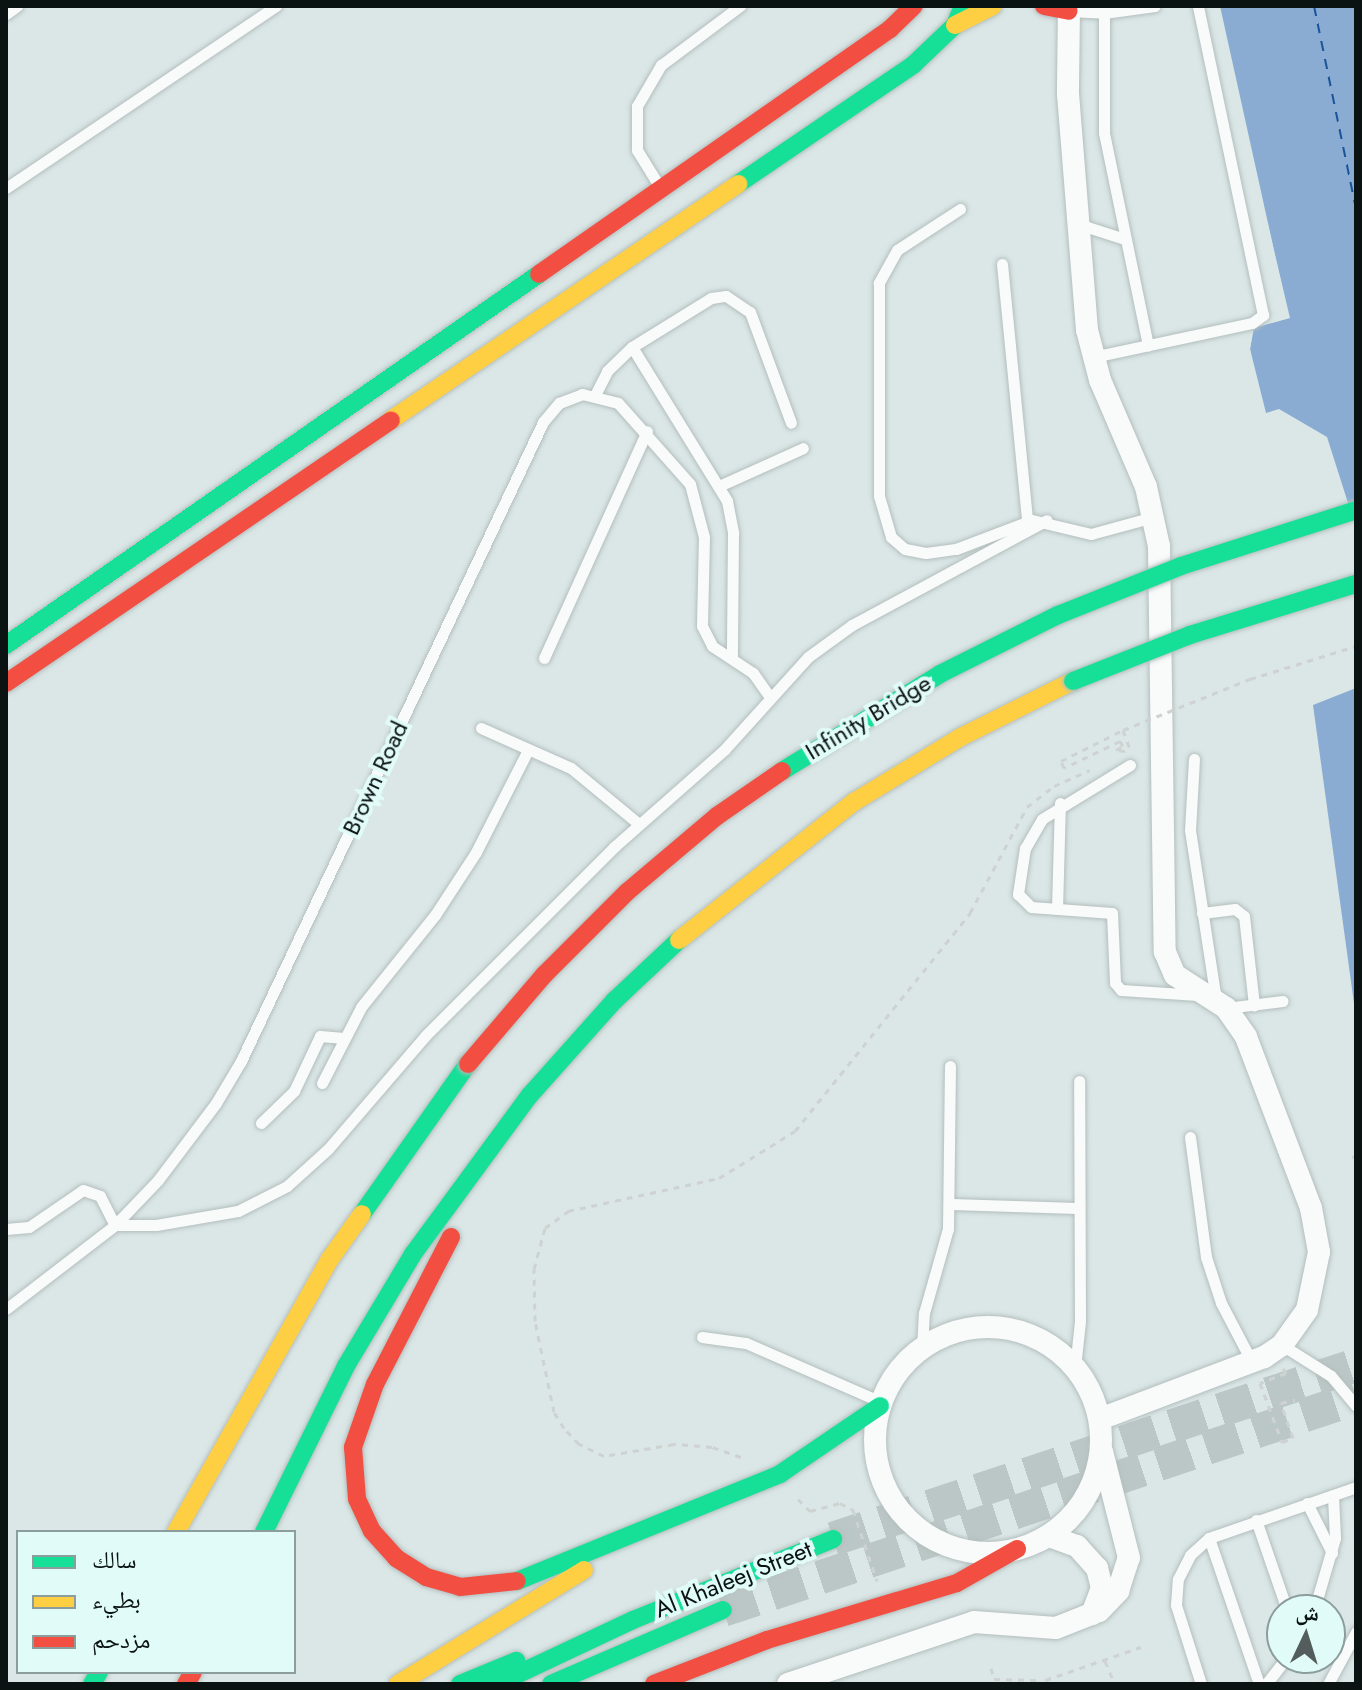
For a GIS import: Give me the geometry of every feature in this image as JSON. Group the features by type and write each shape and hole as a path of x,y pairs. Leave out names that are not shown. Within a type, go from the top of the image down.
{"main road":[{"path":"6,645 890,29 914,6"},
{"path":"955,25 963,6"},
{"path":"6,683 913,65 955,25 993,6"},
{"path":"1044,6 1069,8"},
{"path":"644,201 666,233"},
{"name":"Infinity Bridge","path":"177,1530 330,1259 468,1064 544,975 627,892 717,816 826,741 940,674 1058,615 1194,562 1356,510"},
{"path":"265,1530 379,1309 491,1144 614,1001 705,916 803,838 907,769 1017,708 1131,657 1356,584"},
{"path":"491,1144 357,1429 353,1482 364,1516 383,1545 410,1569 442,1583 478,1588 521,1580 765,1481 808,1459 881,1404"},
{"path":"398,1684 658,1523"},
{"name":"Al Khaleej Street","path":"460,1684 633,1620 833,1539"},
{"path":"654,1684 767,1640 957,1583 1017,1549"},
{"name":"Al Khaleej Street","path":"551,1684 723,1610"},
{"name":"Al Khaleej Street","path":"497,1684 633,1620"}],"street":[{"path":"1069,8 1068,94 1093,357 1154,517 1160,576 1165,952 1175,975 1216,1002 1246,1037 1316,1230 1318,1271 1307,1310 1278,1348 1252,1362 1100,1419"},
{"path":"788,1684 974,1622 1056,1628 1091,1615 1118,1591 1129,1558 1101,1450 1100,1419 1075,1368 1042,1341 1002,1328 952,1333 922,1349 897,1373 881,1404 875,1440 878,1465 906,1518 933,1539 966,1551 1017,1549 1049,1536 1085,1499 1101,1450"},
{"path":"1049,1536 1077,1546 1097,1568 1102,1588 1091,1615"}],"lane":[{"path":"6,14 17,6"},
{"path":"6,188 276,6"},
{"path":"661,189 637,150 637,106 661,65 740,6"},
{"path":"1069,8 1104,13 1155,6"},
{"path":"1093,357 1257,321 1264,311 1198,6"},
{"path":"1104,13 1104,133 1148,345"},
{"path":"960,209 897,250 881,273 882,519 905,549 926,553 977,542 1027,521 1047,520 1091,534 1154,517"},
{"path":"1078,224 1125,239"},
{"path":"1002,264 1027,521"},
{"path":"769,696 753,673 712,646 702,626 704,537 697,501 647,431 618,403 595,395 607,371 632,347 711,298 733,298 750,312 791,423"},
{"path":"632,347 719,486 731,516 732,658"},
{"name":"Brown Road","path":"6,1309 115,1225 189,1143 241,1061 543,422 570,397 595,395"},
{"path":"544,658 647,431"},
{"path":"719,486 803,448"},
{"path":"6,1229 29,1227 83,1190 100,1196 115,1225 211,1218 287,1186 328,1149 426,1035 639,824 715,759 769,696 808,657 852,625 1047,520"},
{"path":"481,728 582,775 639,824"},
{"path":"322,1083 341,1038 451,890 528,750"},
{"path":"1194,759 1190,830 1216,1002"},
{"path":"1130,765 1060,803 1034,828 1017,888 1024,904 1112,913 1115,983 1121,990 1254,1005 1283,1001"},
{"path":"1057,909 1060,803"},
{"path":"1202,913 1235,909 1244,916 1254,1005"},
{"path":"261,1123 294,1091 320,1036 341,1038"},
{"path":"922,1349 924,1313 947,1244 950,1066"},
{"path":"1075,1368 1079,1081"},
{"path":"1190,1137 1206,1257 1221,1303 1252,1362"},
{"path":"949,1204 1079,1208"},
{"path":"702,1337 746,1343 881,1404"},
{"path":"1278,1348 1331,1376 1356,1406"},
{"path":"1201,1684 1176,1592 1183,1567 1209,1538 1356,1487"},
{"path":"1319,1594 1332,1553 1333,1495"},
{"path":"1307,1503 1332,1553"},
{"path":"1256,1520 1281,1594"},
{"path":"1209,1538 1259,1684"},
{"path":"1328,1684 1356,1632"}],"path":[{"path":"1116,750 1123,746 1120,741 1064,768 1061,761 1123,730 1250,679 1356,646"},
{"path":"1118,757 1131,751 1123,730"},
{"path":"765,1481 748,1461 721,1450 674,1444 604,1456 579,1444 564,1428 554,1412 535,1321 534,1269 545,1228 568,1211 719,1178 795,1131 970,913 1027,807 1054,786 1093,769"},
{"path":"1278,1348 1286,1373 1260,1383 1282,1442 1293,1438 1281,1403 1295,1400"},
{"path":"991,1668 994,1679 1036,1682 1141,1647"},
{"path":"1105,1661 1115,1684"}],"water":[{"path":"1220,6 1356,6 1356,528 1327,437 1279,409 1266,413 1250,349 1254,328 1289,318"},
{"path":"1356,688 1356,1018 1313,705"}],"pier":[{"path":"1216,6 1290,318 1253,328 1250,349 1262,414 1246,349 1250,327 1285,315"}],"ferry route":[{"path":"1314,6 1356,209"}],"tunnel":[{"path":"833,1539 1356,1365"},
{"path":"723,1610 1356,1398"}],"traffic: fast":[{"path":"738,184 913,65 955,25 963,6"},
{"path":"6,645 539,274"},
{"path":"782,771 940,674 1058,615 1181,566 1356,510"},
{"path":"1073,681 1190,635 1356,584"},
{"path":"265,1530 346,1366 413,1254 530,1095 614,1001 679,940"},
{"path":"362,1214 468,1064"},
{"path":"517,1581 780,1474 880,1406"},
{"path":"497,1684 633,1620 833,1539"},
{"path":"551,1684 723,1610"},
{"path":"460,1684 516,1661"},
{"path":"92,1684 98,1674"}],"traffic: slow":[{"path":"955,25 993,6"},
{"path":"391,420 738,184"},
{"path":"679,940 854,802 961,737 1073,681"},
{"path":"177,1530 330,1259 362,1214"},
{"path":"398,1684 584,1570"}],"traffic: jam":[{"path":"539,274 890,29 914,6"},
{"path":"1044,6 1069,11"},
{"path":"6,683 391,420"},
{"path":"468,1064 544,975 627,892 717,816 782,771"},
{"path":"451,1237 375,1384 353,1447 357,1499 372,1531 396,1558 426,1577 460,1587 517,1581"},
{"path":"654,1684 767,1640 957,1583 1017,1549"},
{"path":"186,1684 192,1674"}]}
